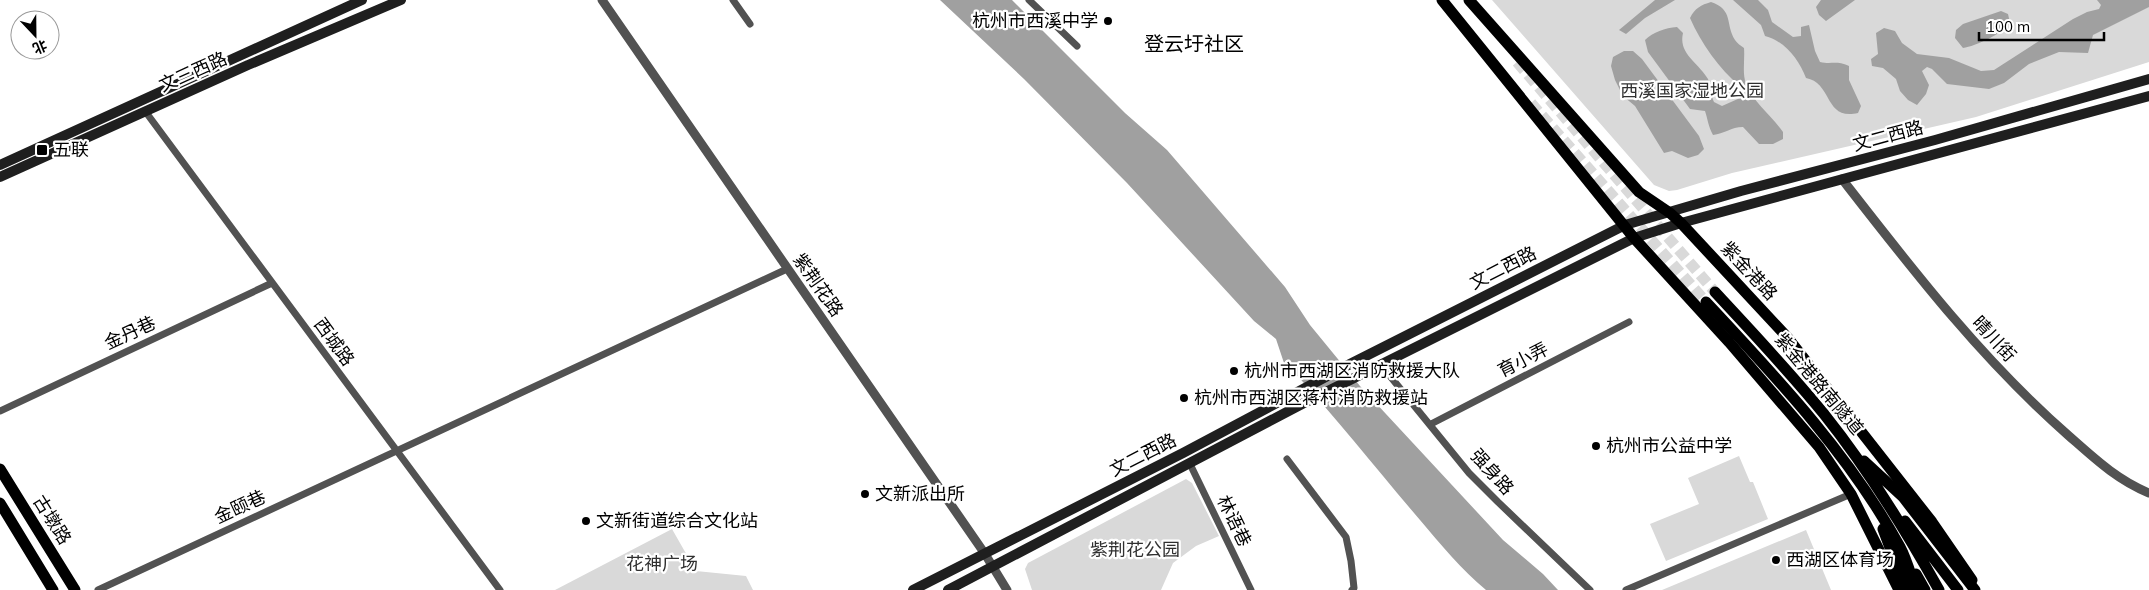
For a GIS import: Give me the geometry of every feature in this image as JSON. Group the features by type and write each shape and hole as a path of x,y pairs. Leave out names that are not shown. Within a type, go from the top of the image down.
{"main road":[{"name":"文三西路","path":"0,165 362,0"},
{"name":"文三西路","path":"0,177 145,111 401,0"},
{"path":"1442,0 1634,238 1778,398 1819,447 1852,494 1899,590"},
{"name":"紫金港路","path":"1469,0 1639,192 1670,213 1681,223 1787,337 1932,522 1961,562 1976,590"},
{"name":"文二西路","path":"913,590 1350,364 1625,225 1741,191 2076,101 2149,79"},
{"name":"文二西路","path":"948,590 1302,404 1634,238 1681,223 2149,96"},
{"name":"紫金港路南隧道","path":"1715,292 1797,381 1849,446 1888,504"},
{"name":"紫金港路南隧道","path":"1706,302 1794,397 1835,450 1874,506"},
{"path":"1849,446 1903,497 1976,590"},
{"name":"古墩路","path":"0,469 75,590"},
{"name":"古墩路","path":"0,503 4,519 53,590"},
{"path":"1888,504 1915,532 1949,590"},
{"path":"1888,504 1940,590"},
{"path":"1874,506 1925,590"},
{"path":"1874,506 1906,590"},
{"path":"1901,548 1916,590"},
{"path":"1930,556 1958,590"}],"street":[{"name":"紫荆花路","path":"602,0 994,567 1008,590"},
{"path":"733,0 750,24"},
{"path":"1029,0 1077,46"},
{"name":"西城路","path":"145,111 500,590"},
{"name":"晴川街","path":"1842,179 1945,308 1984,353 2046,416 2105,468 2126,482 2149,493"},
{"name":"金颐巷","path":"98,590 787,269"},
{"name":"金丹巷","path":"0,410 272,283"},
{"name":"育小弄","path":"1431,424 1628,322"},
{"name":"强身路","path":"1381,366 1431,424 1469,473 1590,590"},
{"path":"1287,460 1346,537 1351,561 1354,588 1352,590"},
{"name":"林语巷","path":"1190,464 1251,590"},
{"path":"1626,590 1852,494"}],"green space":[{"name":"西溪国家湿地公园","path":"1492,0 2149,0 2149,62 1976,117 1732,173 1669,191 1654,185"},
{"path":"1739,456 1750,482 1753,482 1768,519 1666,561 1650,524 1699,504 1688,478"},
{"name":"紫荆花公园","path":"1186,479 1192,483 1219,536 1196,546 1173,563 1161,590 1032,590 1025,569 1028,563"},
{"name":"花神广场","path":"672,529 696,571 746,576 753,590 555,590"},
{"name":"西湖区体育场","path":"1806,530 1831,590 1662,590"}],"shaded area":[{"path":"940,0 1012,0 1125,113 1167,150 1285,287 1310,325 1360,386 1503,540 1543,574 1558,590 1486,590 1468,574 1294,372 1292,367 1286,369 1276,339 1254,321 1127,183 1024,79"},
{"path":"1655,0 1675,0 1645,18 1626,34 1619,30"},
{"path":"1733,0 1758,0 1768,10 1772,22 1793,37 1801,36 1801,27 1809,25 1815,51 1820,62 1840,63 1849,66 1849,80 1861,106 1858,113 1847,114 1839,112 1821,87 1815,81 1806,78 1790,52 1779,42 1765,36 1761,25"},
{"path":"1821,0 1855,0 1826,21 1819,15 1816,7"},
{"path":"2097,0 2149,0 2149,7 2093,35 2088,53 2059,52 2029,64 2004,83 1989,89 1947,84 1932,69 1927,67 1922,71 1929,85 1926,94 1917,105 1908,100 1900,91 1896,79 1883,68 1872,66 1871,59 1878,54 1876,33 1884,28 1895,31 1902,43 1917,54 1949,58 1981,71 1994,70 2073,19 2087,12 2099,9 2101,5"},
{"path":"1711,2 1718,5 1726,13 1735,40 1744,48 1744,75 1749,91 1783,132 1783,139 1773,144 1759,144 1743,127 1713,135 1705,111 1690,109 1648,52 1645,40 1648,37 1668,28 1677,27 1683,33 1682,40 1686,53 1708,79 1714,102 1722,106 1740,98 1740,86 1711,55 1690,18 1699,7"},
{"path":"2001,11 2008,14 2010,23 1995,35 1963,48 1955,38 1956,30 1963,24"},
{"path":"1624,51 1633,51 1642,59 1699,136 1704,149 1698,155 1688,158 1672,151 1664,153 1635,106 1623,96 1611,66 1613,57"}],"tunnel":[{"path":"1517,62 1715,292"},
{"path":"1531,103 1706,302"}],"place":[{"name":"杭州市西溪中学","path":"1108,21"},
{"name":"五联","path":"42,150"},
{"name":"杭州市西湖区消防救援大队","path":"1234,371"},
{"name":"杭州市西湖区蒋村消防救援站","path":"1184,398"},
{"name":"杭州市公益中学","path":"1596,446"},
{"name":"文新派出所","path":"865,494"},
{"name":"文新街道综合文化站","path":"586,521"},
{"name":"西湖区体育场","path":"1776,560"}],"district":[{"name":"登云圩社区","path":"1194,44"}]}
